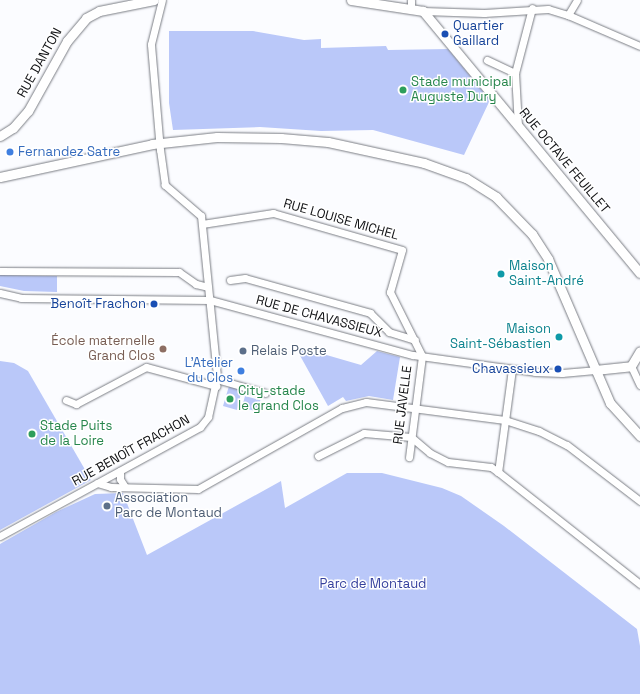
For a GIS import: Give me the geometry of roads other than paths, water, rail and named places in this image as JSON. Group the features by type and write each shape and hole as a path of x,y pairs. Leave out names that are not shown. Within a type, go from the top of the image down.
{"street":[{"name":"RUE DANTON","path":"0,136 13,128 28,111 67,41 86,18 99,11 154,0"},
{"path":"162,0 151,44 165,185 201,216 202,224"},
{"path":"351,0 411,4 423,11 484,13 532,8 568,15 640,46"},
{"path":"568,15 577,0"},
{"path":"518,126 515,73 532,8"},
{"name":"RUE OCTAVE FEUILLET","path":"423,11 640,273"},
{"path":"487,60 515,73"},
{"path":"0,176 160,143 218,137 328,142 424,163 466,178 496,197 532,234 548,259 610,403 640,436"},
{"name":"RUE LOUISE MICHEL","path":"202,224 273,213 402,250 390,292 415,340"},
{"name":"RUE BENOÎT FRACHON","path":"0,536 120,471 204,423 216,382 210,300 202,224"},
{"path":"0,271 179,272 196,284 208,287"},
{"path":"230,280 245,278 370,313 389,332 415,340 422,356"},
{"name":"RUE DE CHAVASSIEUX","path":"0,293 21,298 210,300 389,349 422,356 512,369 562,374 631,366"},
{"path":"631,366 640,351"},
{"name":"RUE JAVELLE","path":"409,457 422,356"},
{"path":"631,366 640,368"},
{"path":"631,366 640,386"},
{"path":"66,400 76,404 146,367 265,393"},
{"path":"498,472 512,369"},
{"path":"97,483 126,487 198,489 342,408 366,402 415,407 505,420 555,438 640,501"},
{"path":"318,456 364,433 411,437 430,454 448,462 491,468 640,584"},
{"path":"120,471 120,479 126,487"}],"place":[{"name":"Quartier Gaillard","path":"445,34"},
{"name":"Stade municipal Auguste Dury","path":"403,90"},
{"name":"Fernandez Satre","path":"10,152"},
{"name":"Maison Saint-André","path":"501,274"},
{"name":"Benoît Frachon","path":"154,304"},
{"name":"Maison Saint-Sébastien","path":"559,337"},
{"name":"École maternelle Grand Clos","path":"163,349"},
{"name":"Relais Poste","path":"243,351"},
{"name":"Chavassieux","path":"558,369"},
{"name":"L'Atelier du Clos","path":"241,371"},
{"name":"City-stade le grand Clos","path":"230,399"},
{"name":"Stade Puits de la Loire","path":"32,434"},
{"name":"Association Parc de Montaud","path":"107,506"}],"park label":[{"name":"Parc de Montaud","path":"373,584"}]}
